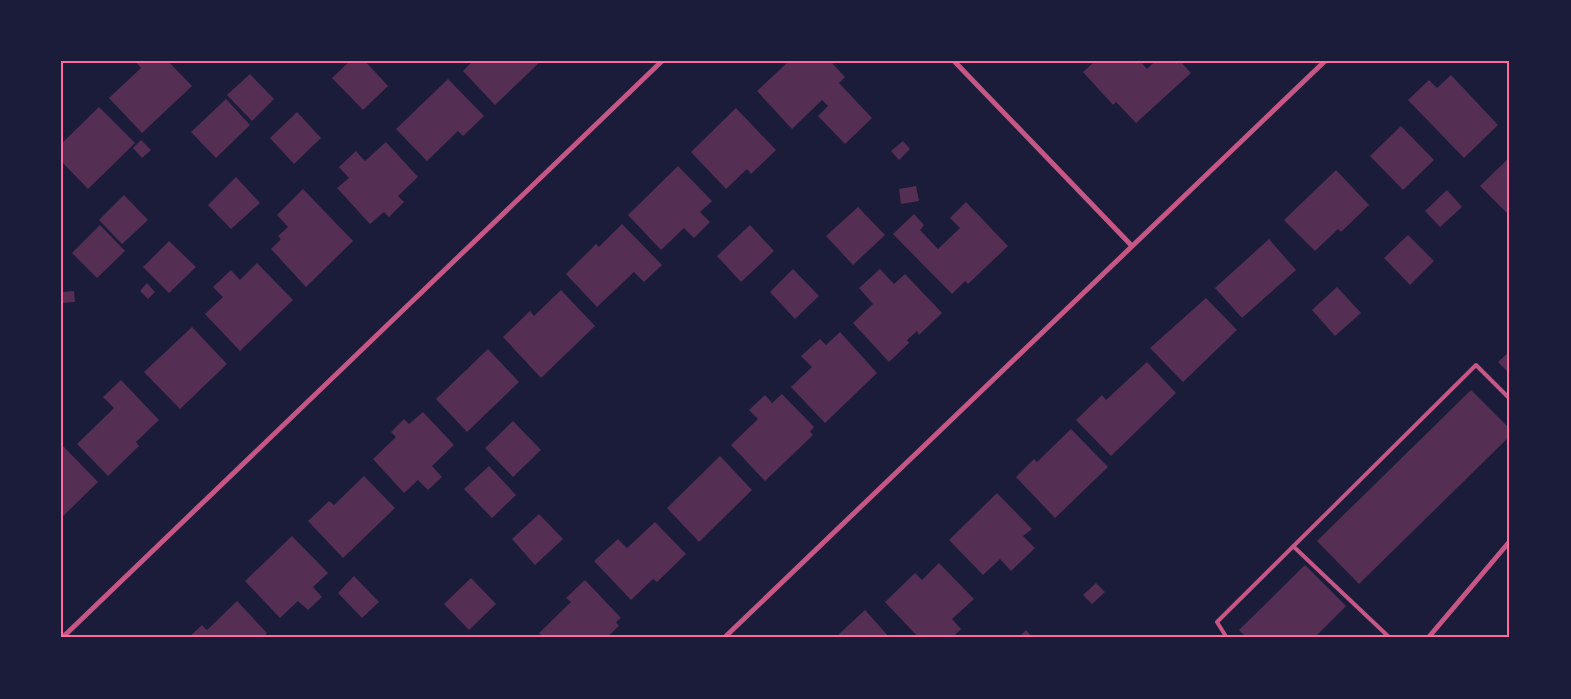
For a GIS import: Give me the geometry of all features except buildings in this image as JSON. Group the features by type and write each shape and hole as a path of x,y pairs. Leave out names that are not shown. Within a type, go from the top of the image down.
{"street":[{"path":"62,638 662,61"},
{"path":"954,61 1132,246"},
{"path":"724,638 1325,61"},
{"path":"1428,638 1510,541"}],"lane":[{"path":"1227,638 1217,622 1476,365 1510,399"},
{"path":"1294,547 1390,638"}]}
